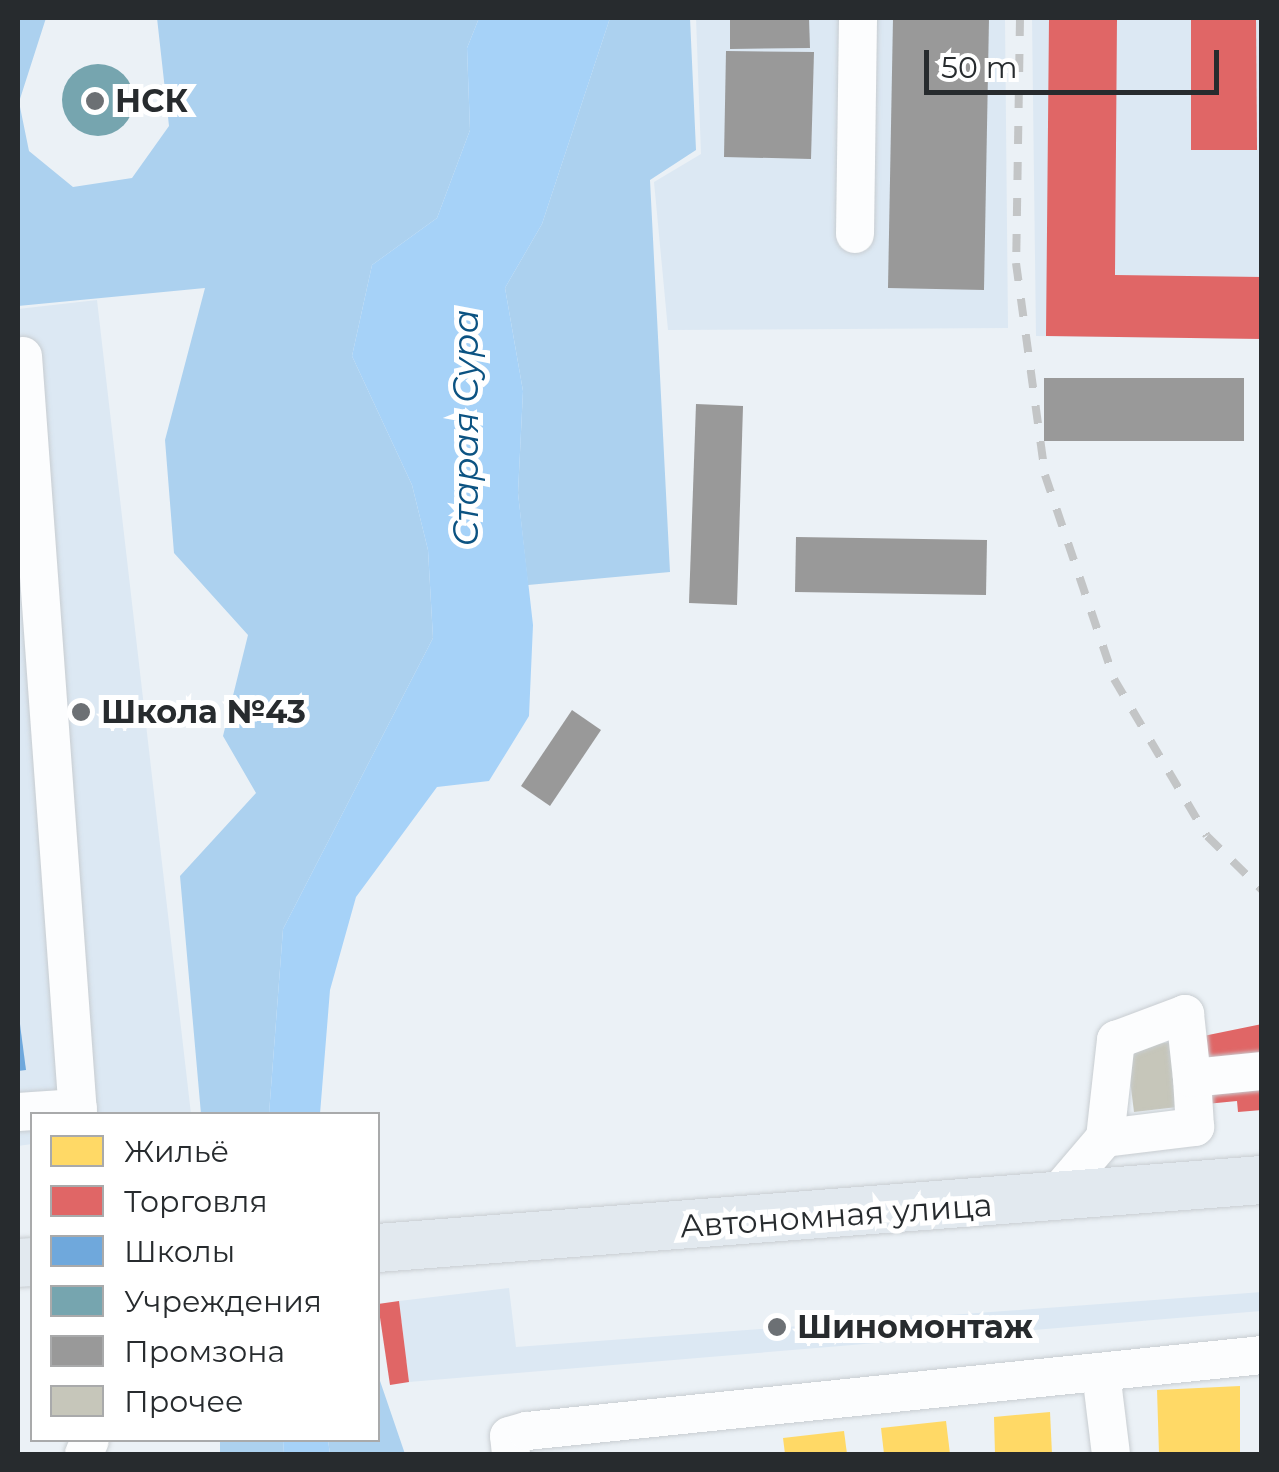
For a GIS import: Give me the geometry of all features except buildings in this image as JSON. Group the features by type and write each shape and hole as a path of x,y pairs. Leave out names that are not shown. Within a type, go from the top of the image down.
{"main road":[{"name":"Автономная улица","path":"394,1248 1052,1200 1262,1180"}],"street":[{"path":"854,234 858,18"},
{"path":"18,1112 78,1111 23,356"},
{"path":"1052,1200 1105,1138 1116,1040 1184,1014 1195,1127 1105,1138"},
{"path":"1192,1078 1262,1071"},
{"path":"519,1443 1262,1355"},
{"path":"1102,1373 1112,1454"}],"shaded area":[{"path":"18,18 46,18 19,102 29,151 73,187 132,178 169,126 157,18 479,18 467,48 470,130 437,218 372,265 352,356 412,485 428,550 433,638 283,929 269,1112 201,1112 180,876 256,793 223,736 248,635 174,553 165,440 205,288 18,306"},
{"path":"610,18 690,18 696,150 650,180 670,572 528,585 518,493 523,391 505,288 542,224"},
{"path":"696,18 1005,18 1008,328 668,330 654,182 701,154"},
{"path":"1032,18 1261,18 1261,339 1036,336"},
{"name":"Школа №43","path":"97,300 191,1112 30,1112 30,1144 18,1146 18,309"},
{"path":"509,1288 516,1347 1262,1292 1261,1311 409,1382 399,1301"},
{"path":"380,1381 405,1454 330,1454 328,1442 380,1442"},
{"path":"220,1442 283,1442 284,1454 220,1454"}],"water":[{"name":"Старая Сура","path":"479,18 610,18 542,224 505,288 523,391 518,493 533,625 529,716 489,781 437,787 356,897 330,990 320,1112 269,1112 283,929 433,638 428,550 412,485 352,356 372,265 437,218 470,130 467,48"},
{"path":"283,1442 328,1442 330,1454 284,1454"}],"railway":[{"path":"1020,18 1016,263 1045,475 1114,679 1207,836 1262,890"}],"place":[{"name":"НСК","path":"95,101"},
{"name":"Школа №43","path":"81,712"},
{"name":"Шиномонтаж","path":"777,1327"}]}
